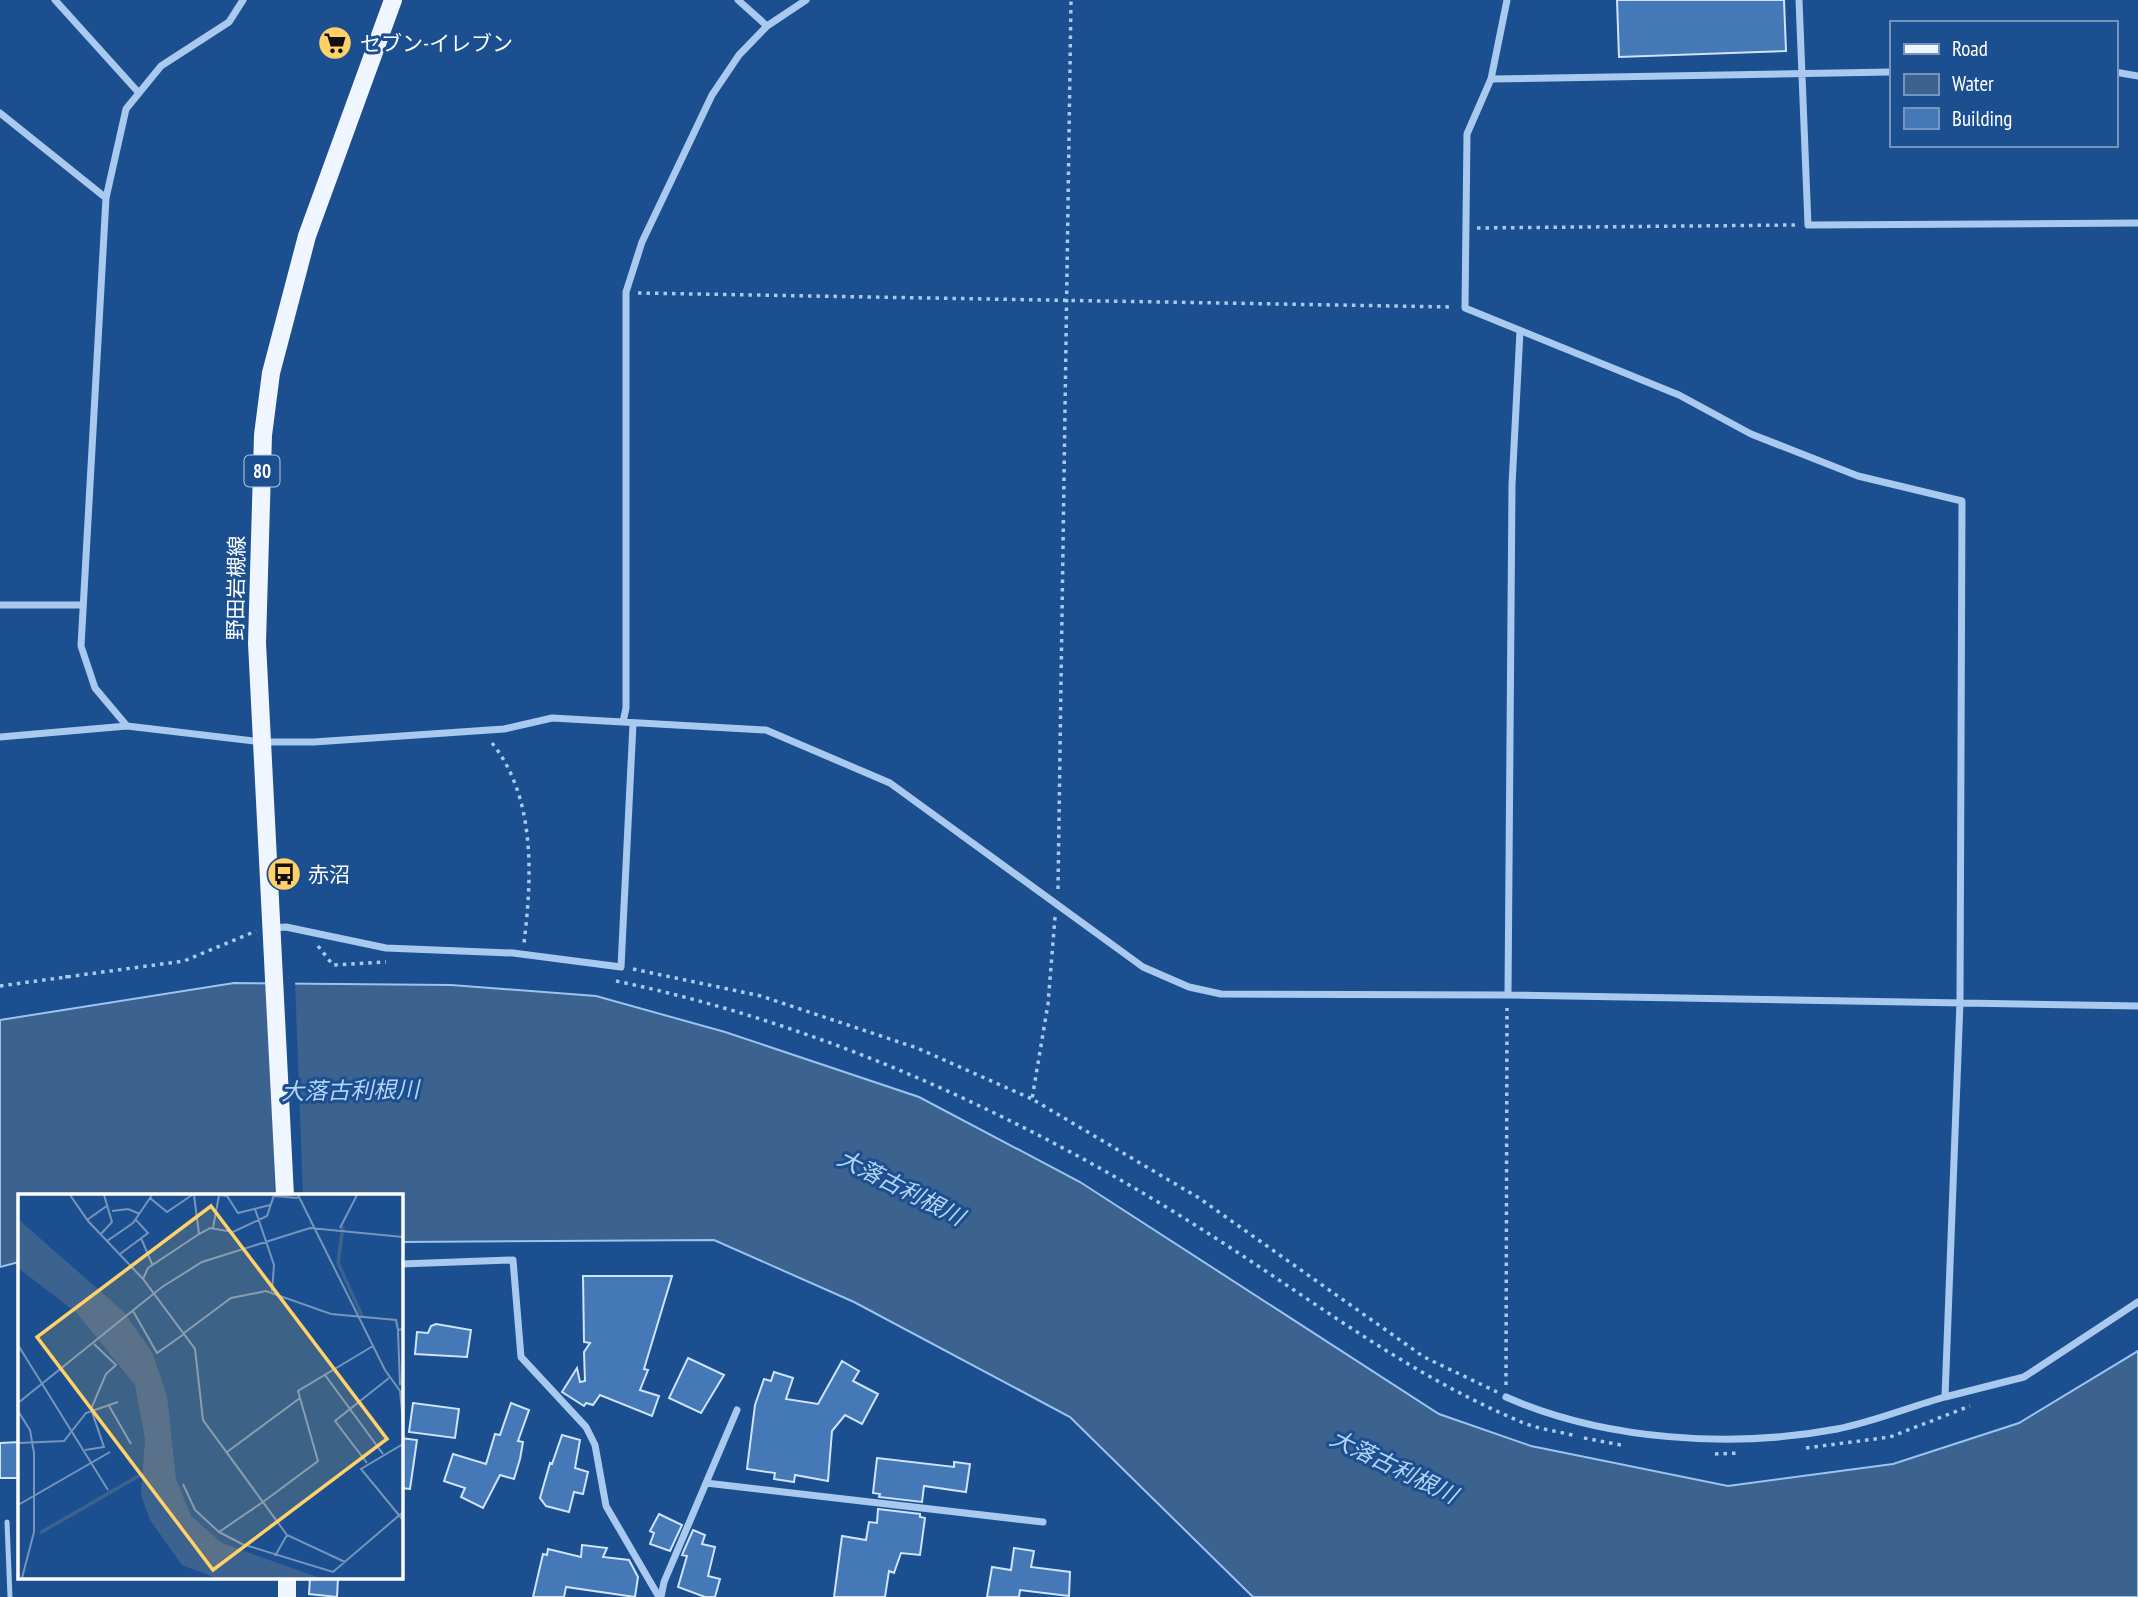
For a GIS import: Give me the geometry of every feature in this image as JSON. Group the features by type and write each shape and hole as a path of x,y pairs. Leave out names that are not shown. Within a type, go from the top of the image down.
{"main road":[{"name":"野田岩槻線","path":"285,1194 257,643 263,435 271,373 307,236 393,0"}],"street":[{"path":"55,0 139,93"},
{"path":"127,726 95,688 81,646 106,198 125,109 161,66 229,22 243,0"},
{"path":"738,0 767,26"},
{"path":"622,722 626,694 626,292 642,242 712,95 739,55 767,26 806,0"},
{"path":"1507,0 1491,79 1468,134 1465,170 1468,228 1465,308 1679,395 1751,434 1858,476 1962,501 1960,1002 1945,1396"},
{"path":"1799,0 1808,225 2138,223"},
{"path":"1491,79 1890,72"},
{"path":"2117,72 2138,76"},
{"path":"0,113 106,198"},
{"path":"1508,995 1512,485 1520,331"},
{"path":"0,605 83,605"},
{"path":"0,737 127,726 263,742 314,742 482,730 552,718 766,730 824,752 890,783 1143,967 1189,987 1221,994 1508,995 2138,1006"},
{"path":"271,928 286,927 386,948 523,954 621,967 633,724"},
{"path":"402,1264 513,1260 521,1357 586,1427 595,1445 606,1506 660,1597"},
{"path":"1506,1396 1546,1414 1598,1426 1707,1438 1837,1429 1945,1396 2024,1377 2138,1302"},
{"path":"660,1597 737,1410"},
{"path":"706,1483 1043,1522"}],"lane":[{"path":"6,1522 10,1597"}],"path":[{"path":"1032,1100 1048,1004 1060,845 1071,0"},
{"path":"1468,228 1808,225"},
{"path":"626,292 1067,298 1465,308"},
{"path":"482,730 502,755 517,782 525,815 528,866 523,954"},
{"path":"0,986 184,961 248,933 271,928"},
{"path":"309,933 333,965 389,962"},
{"path":"621,967 787,1004 917,1048 1032,1100 1199,1198 1424,1357 1506,1396 1504,1301 1508,995"},
{"path":"66,975 67,982"},
{"path":"609,979 677,994 787,1030 981,1104 1109,1174 1220,1241 1388,1354 1444,1384"}],"water":[{"name":"大落古利根川","path":"234,983 451,985 596,996 725,1032 919,1097 1080,1182 1439,1414 1531,1446 1728,1486 1893,1464 2019,1423 2138,1351 2138,1597 1253,1597 1070,1417 854,1302 714,1240 402,1242 402,1194 18,1194 18,1262 0,1267 0,1020"}],"pier":[{"path":"267,979 295,980 303,1194 275,1194"}],"building":[{"path":"1617,0 1784,0 1786,51 1619,57"},
{"path":"583,1276 672,1276 644,1369 648,1370 640,1390 659,1396 652,1416 600,1395 593,1405 586,1403 584,1406 562,1392 577,1368 580,1382 585,1381 584,1352 590,1343 584,1342"},
{"path":"436,1324 471,1330 467,1357 415,1354 417,1332 428,1333 431,1326"},
{"path":"688,1358 724,1375 701,1413 669,1398"},
{"path":"842,1361 859,1371 853,1381 878,1394 862,1424 845,1415 832,1431 828,1481 795,1475 794,1482 774,1479 775,1473 747,1469 755,1405 764,1379 771,1381 774,1372 793,1378 786,1399 818,1404"},
{"path":"413,1403 459,1409 455,1438 409,1432"},
{"path":"511,1403 529,1410 518,1441 523,1442 520,1459 514,1479 500,1475 483,1508 461,1497 465,1488 444,1481 453,1454 486,1464 495,1434 500,1435"},
{"path":"562,1435 580,1440 575,1468 588,1472 583,1494 574,1492 569,1512 546,1506 540,1498"},
{"path":"402,1438 417,1440 410,1489 402,1488"},
{"path":"18,1442 18,1478 0,1478 0,1443"},
{"path":"877,1458 954,1467 954,1462 970,1464 966,1492 924,1486 922,1502 879,1497 880,1494 873,1493"},
{"path":"878,1509 920,1514 920,1517 925,1518 920,1555 901,1553 894,1573 889,1571 885,1597 834,1597 842,1536 866,1540 869,1522 877,1523"},
{"path":"659,1514 682,1525 670,1551 650,1544 654,1533 650,1531"},
{"path":"693,1530 705,1535 702,1544 715,1547 708,1576 720,1579 715,1597 705,1597 678,1587 687,1556 682,1555"},
{"path":"582,1545 607,1548 603,1557 629,1560 638,1577 635,1597 566,1587 564,1597 533,1597 543,1554 547,1555 548,1549 581,1557"},
{"path":"1014,1548 1034,1551 1031,1567 1070,1572 1069,1596 1020,1590 1019,1597 987,1597 992,1567 1011,1570"},
{"path":"310,1580 338,1580 337,1597 309,1594"}],"place":[{"name":"セブン-イレブン","path":"335,43"},
{"name":"赤沼","path":"284,874"}]}
